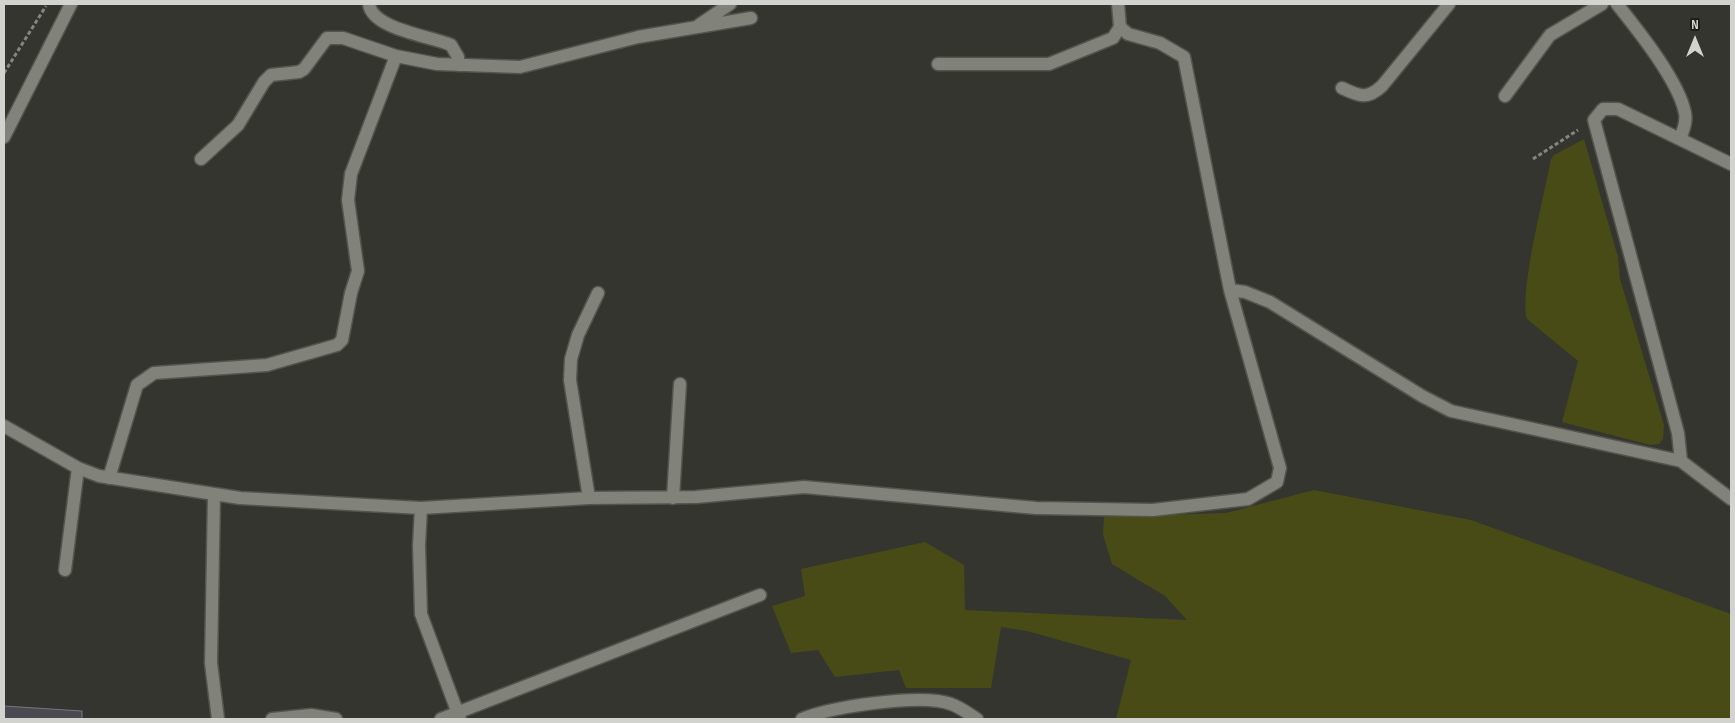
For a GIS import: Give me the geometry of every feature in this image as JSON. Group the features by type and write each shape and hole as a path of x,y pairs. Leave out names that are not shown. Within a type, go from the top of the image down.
{"street":[{"path":"4,137 71,4"},
{"path":"369,4 376,17 386,24 451,45 458,57 458,65"},
{"path":"694,27 730,4"},
{"path":"938,64 1049,64 1113,38 1120,27 1118,4"},
{"path":"1342,88 1359,96 1373,94 1382,86 1449,4"},
{"path":"1505,96 1550,35 1602,4"},
{"path":"1617,4 1650,46 1679,95 1685,113 1685,124 1680,139"},
{"path":"201,158 238,125 264,82 271,75 299,72 304,69 327,38 343,38 396,56 437,64 520,67 638,37 751,18"},
{"path":"4,426 78,468 109,478 214,495 421,508 589,498 673,498 804,487 1036,508 1153,510 1248,499 1277,482 1280,468 1230,290 1184,57 1160,43 1128,34 1120,27"},
{"path":"109,478 137,384 154,373 267,365 337,345 342,340 351,293 358,271 348,188 351,174 396,56"},
{"path":"1682,461 1678,434 1594,120 1603,109 1618,109 1731,164"},
{"path":"1230,290 1245,292 1270,302 1422,396 1451,411 1682,461 1731,500"},
{"path":"589,498 571,373 572,359 578,335 598,294"},
{"path":"673,498 680,384"},
{"path":"65,570 78,468"},
{"path":"214,495 211,662 218,719"},
{"path":"421,508 419,546 422,614 459,717"},
{"path":"441,719 459,717 760,595"},
{"path":"802,719 843,708 914,700 934,700 951,704 978,719"},
{"path":"272,719 311,715 336,719"}],"path":[{"path":"4,73 48,4"},
{"path":"1533,158 1594,120"}],"green space":[{"path":"1584,139 1618,257 1620,279 1664,425 1663,439 1659,444 1650,445 1562,422 1578,361 1527,319 1525,306 1529,265 1551,159 1554,155"},
{"path":"1314,490 1471,520 1731,614 1731,719 1116,719 1131,660 1027,631 1001,627 991,688 906,688 899,670 835,677 818,650 791,653 772,606 805,596 801,569 925,542 964,565 965,610 1187,620 1165,596 1112,564 1103,535 1104,517 1226,513"}],"building":[{"path":"4,706 82,711 82,719 4,719"}]}
